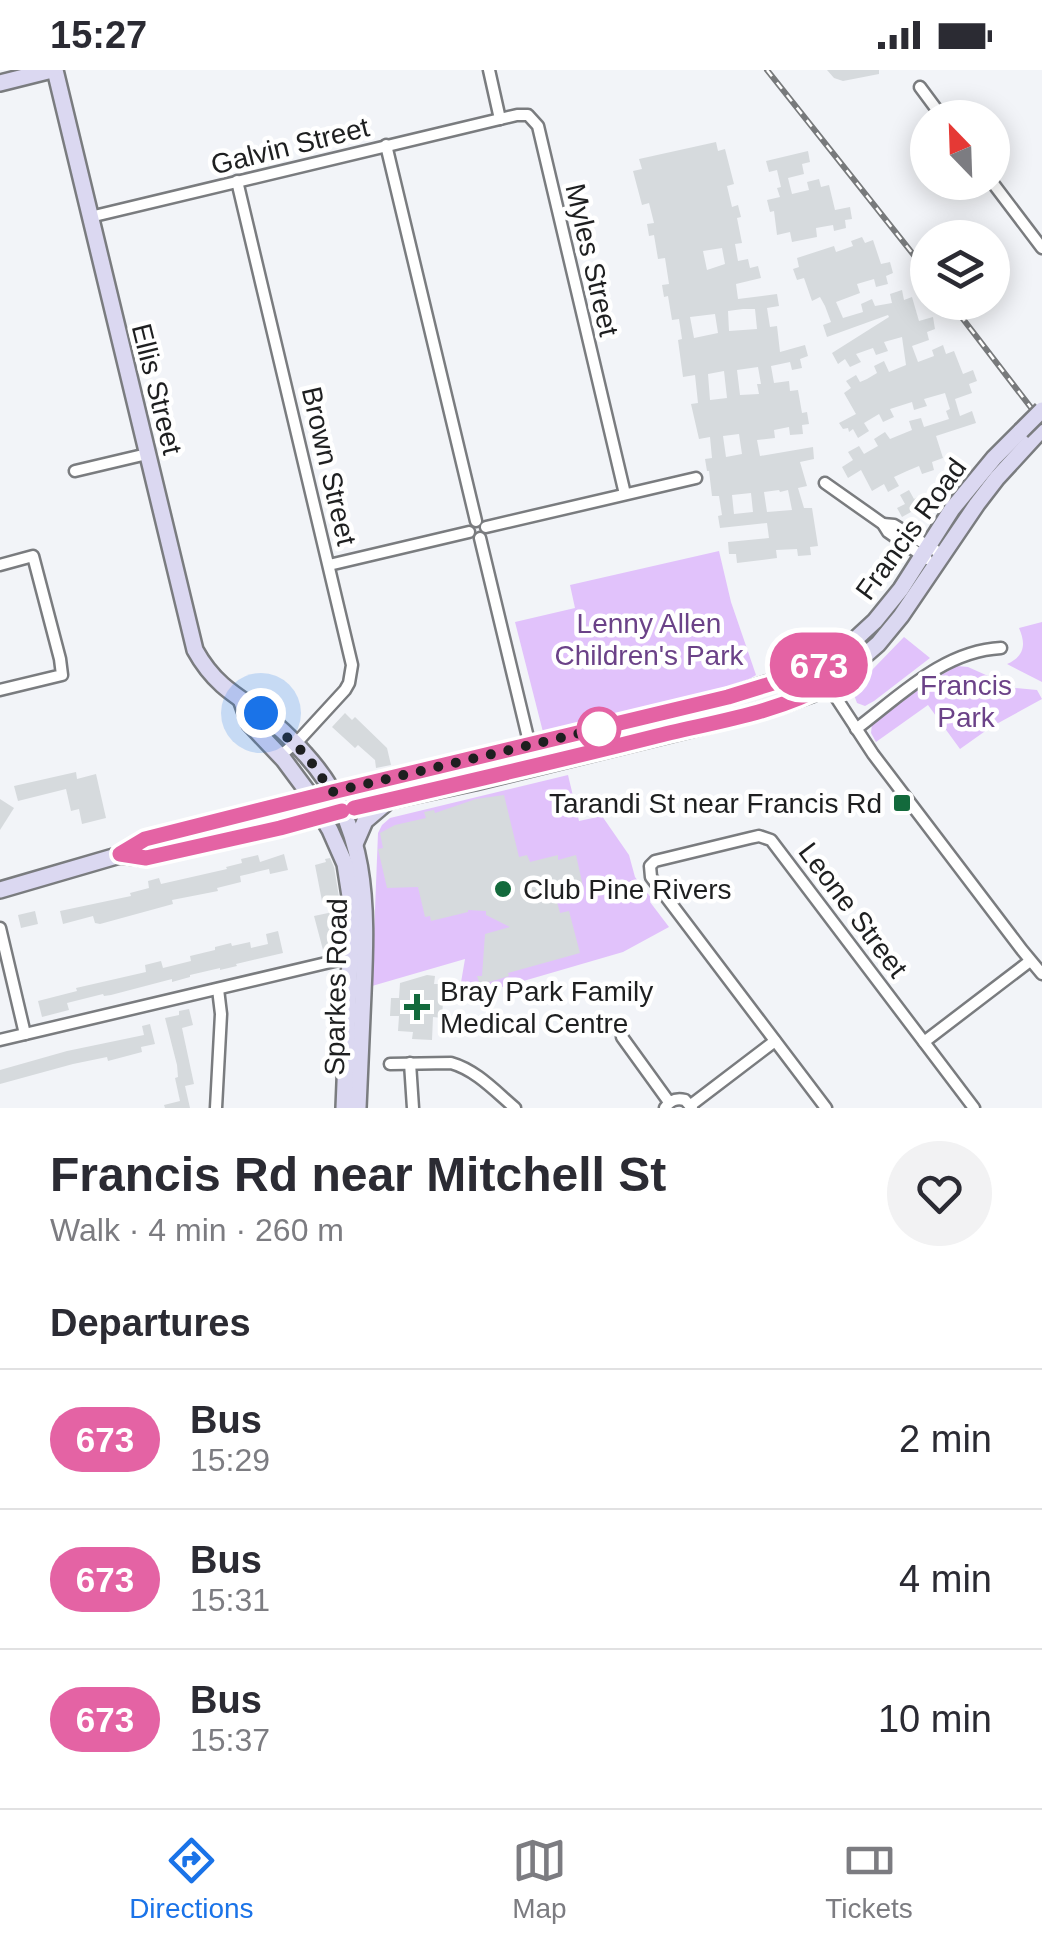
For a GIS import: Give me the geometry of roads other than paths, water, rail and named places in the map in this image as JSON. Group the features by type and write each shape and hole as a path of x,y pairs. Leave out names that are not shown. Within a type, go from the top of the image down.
{"main road":[{"path":"0,82 53,70"},
{"name":"Ellis Street","path":"53,70 195,650 212,676 295,744 314,765 342,811"},
{"name":"Francis Road","path":"120,854 146,858 280,828 798,699 828,684 878,644 1042,410"},
{"name":"Francis Road","path":"0,890 120,854 145,839 728,697 783,680 819,664 864,634 972,485 1025,436 1042,429"},
{"name":"Ellis Street","path":"242,702 250,724 280,756 321,816"},
{"path":"355,844 365,821 393,799"},
{"name":"Sparkes Road","path":"342,811 355,844 365,893 358,1108"},
{"name":"Sparkes Road","path":"321,816 345,864 352,909 344,1108"}],"street":[{"path":"490,70 500,118"},
{"path":"920,88 929,100"},
{"name":"Myles Street","path":"500,118 528,115 538,126 625,494"},
{"name":"Galvin Street","path":"90,218 500,118"},
{"path":"386,146 530,746"},
{"name":"Brown Street","path":"238,182 350,654 349,683 295,744"},
{"path":"1006,200 1042,248"},
{"path":"74,472 146,454"},
{"path":"329,565 696,478"},
{"path":"825,483 883,524 888,532 940,560"},
{"path":"0,565 33,556 62,676 0,690"},
{"path":"856,728 937,668 962,656 1000,648"},
{"path":"819,664 856,728 1042,974"},
{"path":"280,756 295,744"},
{"name":"Leone Street","path":"776,1041 651,878 650,866 655,861 758,836 771,840 974,1108"},
{"path":"0,928 25,1034"},
{"path":"0,1040 343,959 350,952"},
{"path":"924,1042 1030,961"},
{"path":"216,1108 221,1014 218,988"},
{"path":"622,1037 667,1105 677,1099 685,1100 691,1107 776,1041 826,1108"},
{"path":"410,1063 413,1108"},
{"path":"390,1064 460,1066 514,1108"}],"railway":[{"path":"767,70 910,250"},
{"path":"964,320 1042,422"}],"place":[{"name":"Tarandi St near Francis Rd","path":"902,803"},
{"name":"Club Pine Rivers","path":"503,889"},
{"name":"Bray Park Family Medical Centre","path":"417,1007"}],"park label":[{"name":"Lenny Allen Children's Park","path":"649,639"},
{"name":"Francis Park","path":"966,701"}]}
